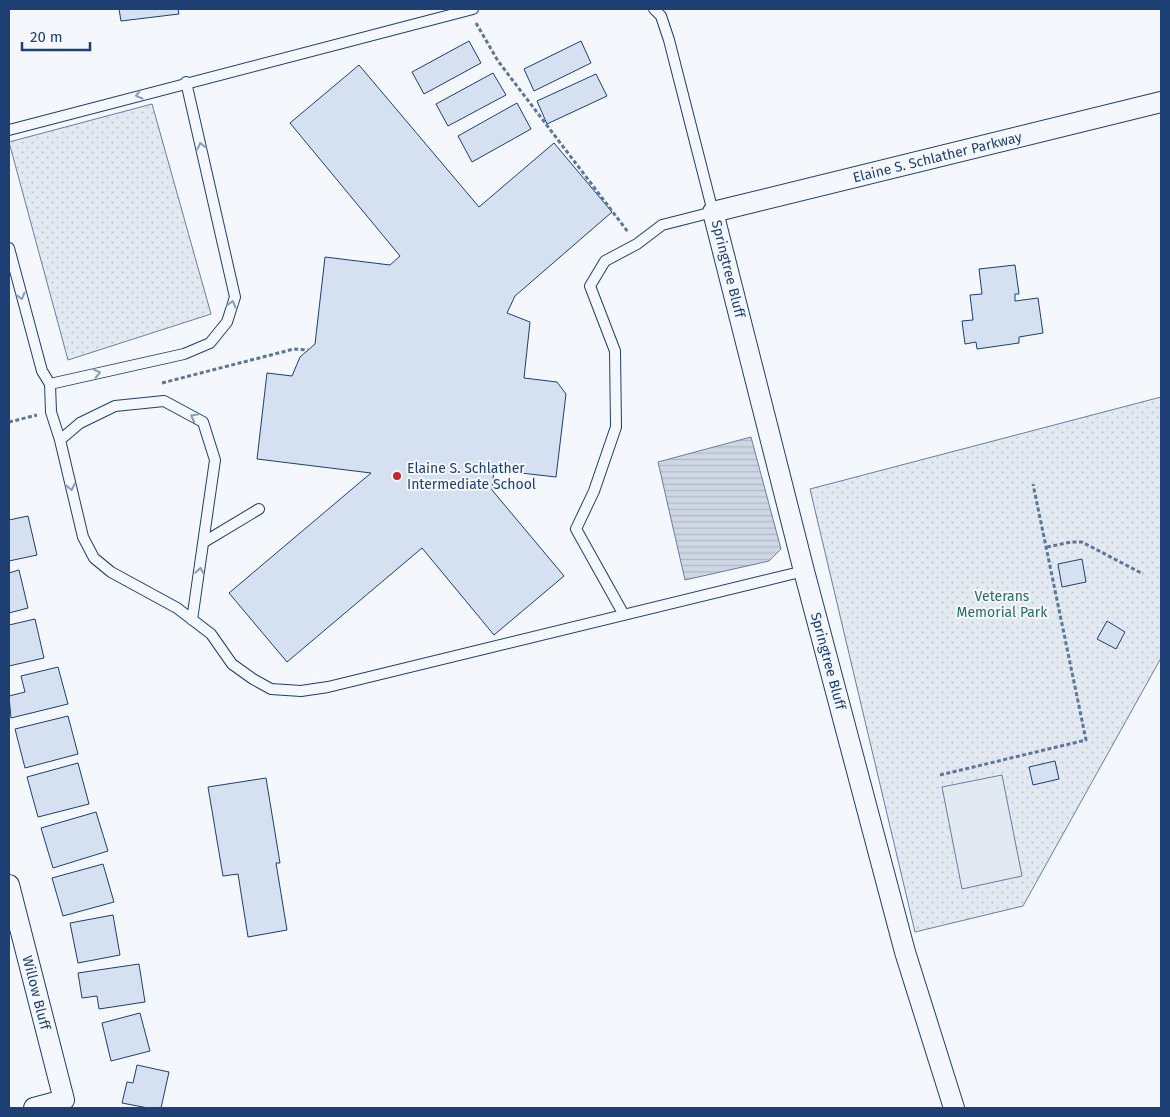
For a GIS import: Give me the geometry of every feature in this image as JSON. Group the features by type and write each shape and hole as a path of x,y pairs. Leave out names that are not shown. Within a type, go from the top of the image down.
{"street":[{"name":"Elaine S. Schlather Parkway","path":"713,212 1161,102"},
{"name":"Springtree Bluff","path":"713,212 804,571 905,952 954,1108"},
{"name":"Willow Bluff","path":"9,886 64,1100 34,1108"}],"lane":[{"path":"9,130 470,9"},
{"path":"624,615 576,529 594,491 616,427 615,351 590,286 605,261 638,244 662,225 713,212 669,40 661,16 654,9"},
{"path":"50,384 184,354 210,344 226,322 235,296 186,82"},
{"path":"9,248 42,371 50,384 51,412 60,440 83,537 94,558 111,572 177,608 211,634 232,664 253,680 270,689 301,691 328,687 804,571"},
{"path":"60,440 80,423 115,406 164,401 203,422 215,460 192,620"},
{"path":"204,542 259,509"}],"path":[{"path":"470,9 498,61 638,244"},
{"path":"940,774 1086,740 1033,484"},
{"path":"1047,547 1071,542 1082,542 1143,574"}],"green space":[{"path":"152,104 211,314 68,360 9,142"},
{"name":"Veterans Memorial Park","path":"1161,397 1161,658 1023,906 915,932 810,489"},
{"path":"1002,775 1022,876 962,889 942,787"}],"shaded area":[{"path":"751,437 781,549 769,561 685,580 658,462"}],"building":[{"path":"119,9 178,9 179,14 121,21"},
{"path":"469,41 481,63 424,94 412,72"},
{"path":"581,41 591,63 534,91 524,69"},
{"path":"359,65 479,207 554,143 612,212 515,296 507,313 530,322 524,378 557,382 566,394 556,477 494,470 492,490 564,576 494,635 422,548 287,662 229,593 371,473 257,459 267,373 292,376 300,357 315,344 325,257 390,265 400,256 290,123"},
{"path":"493,73 506,95 448,126 436,104"},
{"path":"596,74 607,96 547,124 537,101"},
{"path":"517,103 531,129 472,162 458,136"},
{"path":"1015,265 1019,294 1015,294 1015,301 1038,298 1043,333 1019,337 1019,343 977,349 976,342 965,344 962,321 973,320 970,295 982,294 979,269"},
{"path":"28,516 37,555 9,561 9,520"},
{"path":"1082,559 1086,582 1062,587 1058,564"},
{"path":"19,570 28,608 9,613 9,573"},
{"path":"35,619 44,658 9,666 9,625"},
{"path":"1107,621 1125,632 1116,649 1097,639"},
{"path":"58,667 68,704 11,718 9,696 25,692 21,676"},
{"path":"68,716 78,754 25,768 15,729"},
{"path":"1055,761 1059,779 1033,785 1029,767"},
{"path":"78,763 89,804 38,817 27,777"},
{"path":"266,778 280,863 276,863 287,930 248,937 238,874 223,876 208,787"},
{"path":"96,812 108,851 53,868 41,828"},
{"path":"103,864 114,902 63,916 52,878"},
{"path":"113,915 120,955 78,963 70,923"},
{"path":"139,964 145,1002 99,1009 97,996 82,998 78,973"},
{"path":"140,1013 150,1051 111,1061 102,1023"},
{"path":"137,1065 169,1072 161,1108 148,1108 122,1103 127,1082 133,1083"}],"place":[{"name":"Elaine S. Schlather Intermediate School","path":"397,476"}]}
